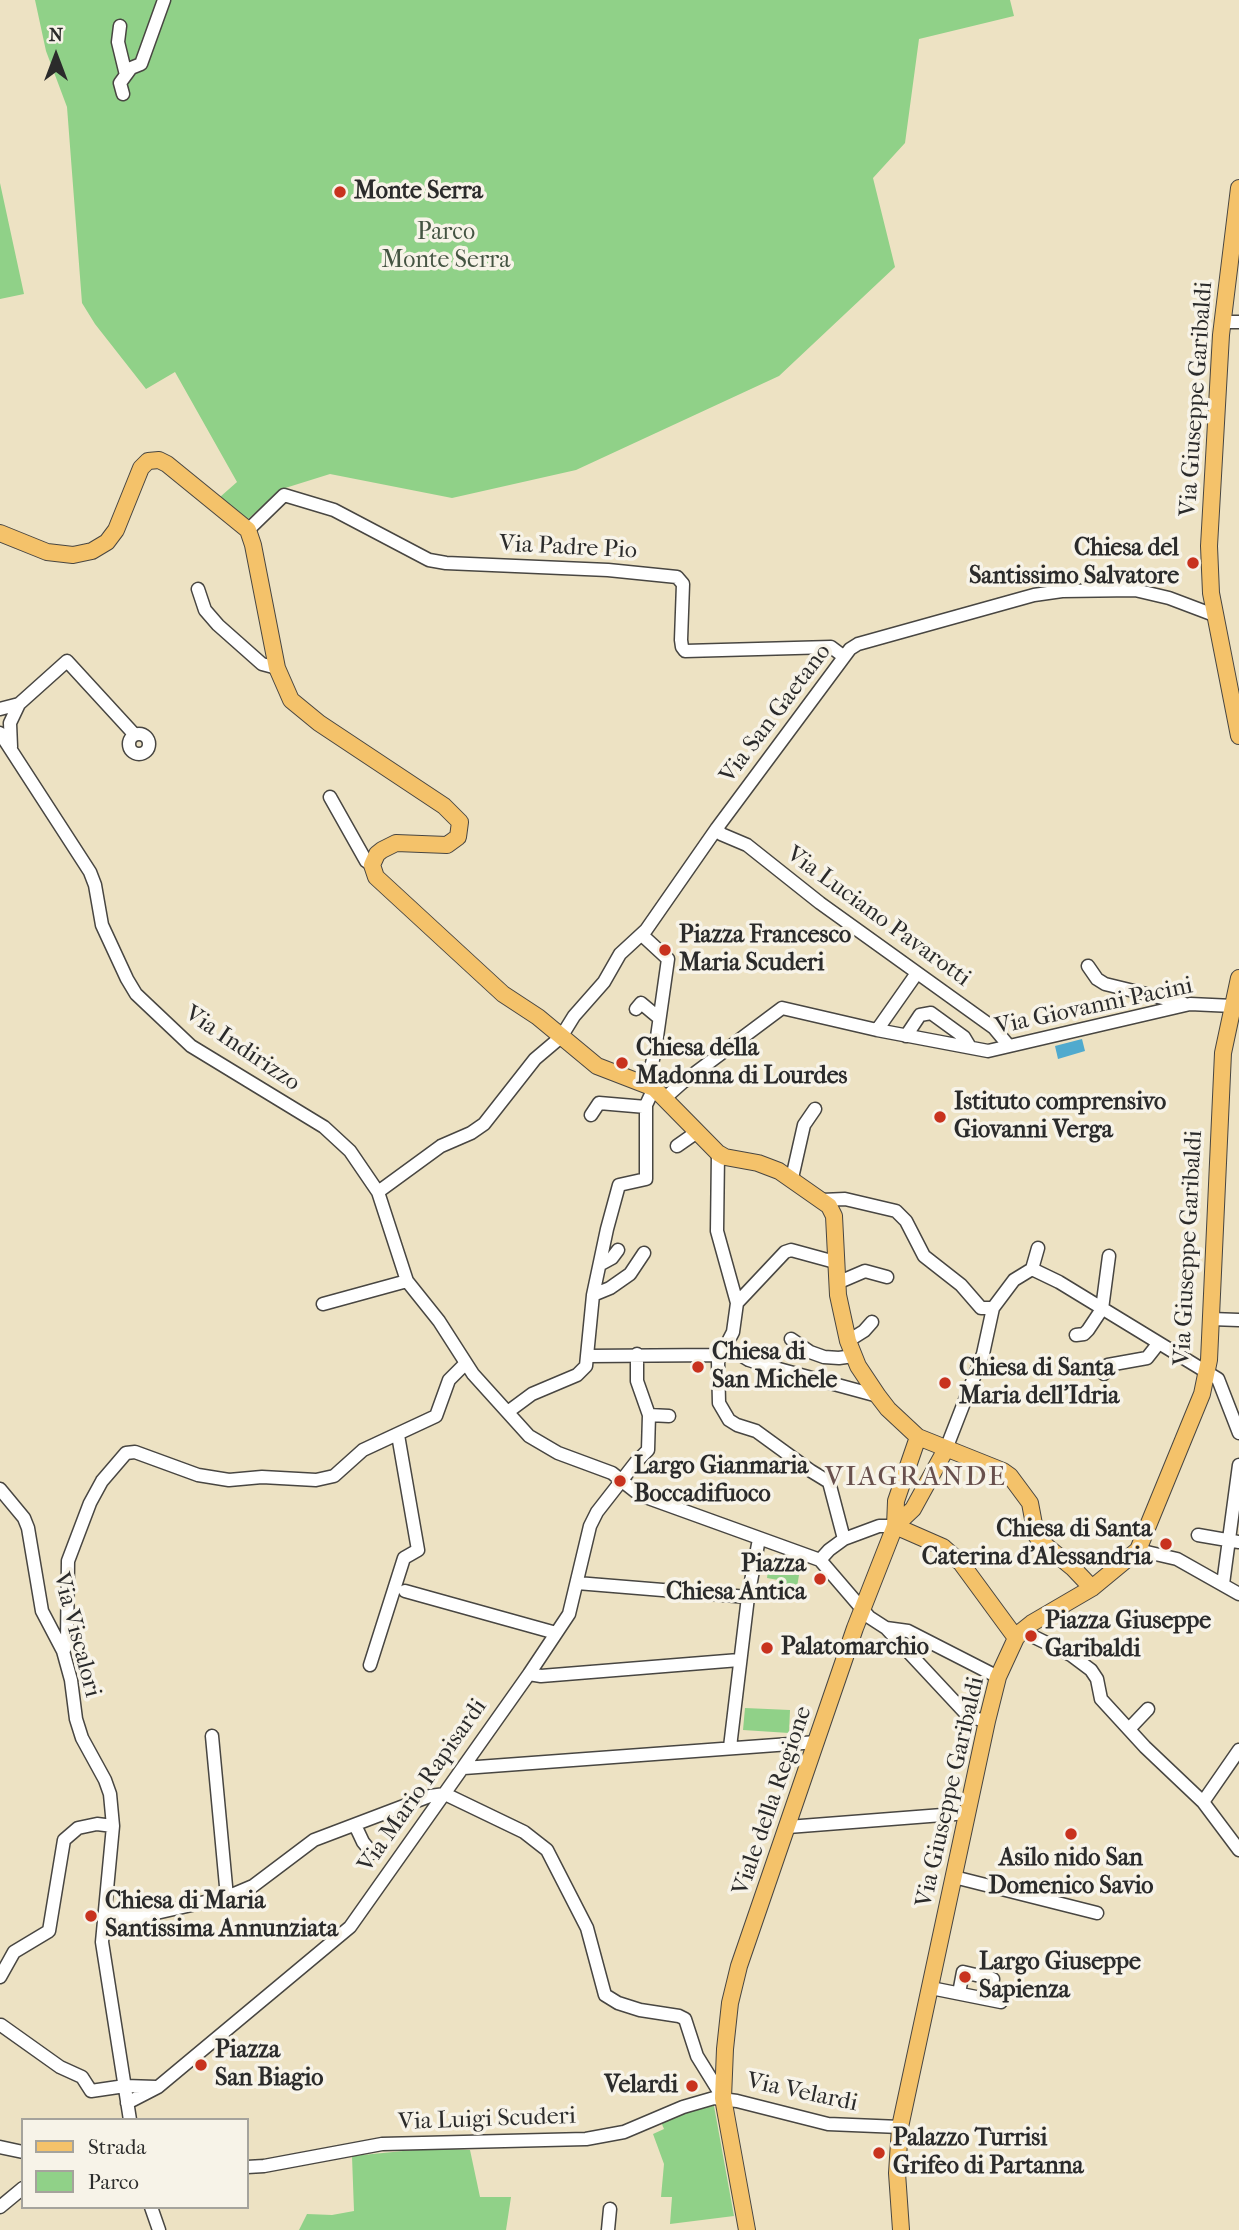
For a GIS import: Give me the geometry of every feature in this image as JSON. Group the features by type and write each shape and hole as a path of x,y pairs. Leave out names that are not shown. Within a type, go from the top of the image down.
{"main road":[{"name":"Via Giuseppe Garibaldi","path":"1239,188 1231,322 1209,546 1214,615 1234,684 1239,736"},
{"path":"0,533 47,552 73,555 92,551 107,542 116,530 141,468 148,461 159,460 247,530 253,545 277,668 291,700 319,723 444,806 460,822 458,837 447,845 396,844 377,854 372,865 376,877 503,994 538,1017 597,1066 656,1091 718,1153 771,1167 792,1178 822,1200 834,1216 840,1310 862,1386 878,1396 918,1437 1010,1476 1030,1503 1036,1535 1040,1541 1073,1568 1091,1588"},
{"name":"Via Giuseppe Garibaldi","path":"901,2230 897,2173 900,2127 998,1677 1019,1635 1032,1623 1091,1588 1138,1550 1193,1418 1208,1371 1221,1077 1223,1053 1239,978"},
{"path":"895,1526 895,1501 918,1437"},
{"path":"895,1526 913,1509 948,1450"},
{"path":"895,1526 943,1548 961,1563 1019,1635"},
{"name":"Viale della Regione","path":"747,2230 723,2098 730,2003 739,1966 862,1609 895,1526"}],"street":[{"path":"123,94 120,83 131,68 141,64 164,0"},
{"path":"120,26 118,42 126,75"},
{"name":"Via Padre Pio","path":"247,530 284,495 334,510 429,559 446,563 608,570 677,577 684,590 681,640 685,651 831,646 843,656"},
{"path":"198,589 205,610 218,625 262,664 277,668"},
{"name":"Via San Gaetano","path":"378,1192 441,1146 484,1124 536,1059 561,1037 574,1016 604,982 620,954 642,935 843,656 858,644 1034,595 1062,591 1135,590 1169,598 1214,615"},
{"path":"12,751 10,723 19,704 67,661 134,734"},
{"path":"0,709 19,704"},
{"name":"Via Indirizzo","path":"0,733 90,872 102,925 136,994 191,1046 333,1135 357,1160 378,1192 407,1281 439,1321 473,1374 529,1436 543,1446 622,1482 639,1495 820,1560"},
{"path":"330,797 366,861 372,865"},
{"name":"Via Luciano Pavarotti","path":"717,828 721,834 747,845 820,903 994,1028 1009,1046"},
{"path":"509,1411 532,1394 584,1370 588,1356 593,1294 619,1185 646,1179 646,1106 656,1091 655,1051 668,963 642,935"},
{"path":"1088,966 1097,979 1105,984 1163,1000 1190,1004"},
{"path":"877,1030 917,973"},
{"path":"636,1009 641,1003 659,1018"},
{"name":"Via Giovanni Pacini","path":"656,1091 695,1073 782,1008 877,1030 988,1051 1190,1004 1233,1006"},
{"path":"906,1036 920,1014 931,1013 964,1037 970,1047"},
{"path":"592,1115 599,1103 646,1106"},
{"path":"792,1178 804,1125 815,1109"},
{"path":"677,1146 697,1132"},
{"path":"718,1153 717,1231 737,1303 733,1332 723,1350 719,1395 725,1414 737,1426 756,1431 829,1482 844,1538"},
{"path":"822,1200 845,1199 896,1211 906,1221 923,1256 961,1285 981,1308 993,1308"},
{"path":"948,1450 983,1354 993,1308 1014,1280 1032,1269 1038,1248"},
{"path":"601,1265 618,1250"},
{"path":"737,1303 785,1252 791,1250 835,1262"},
{"path":"593,1294 610,1288 630,1274 644,1253"},
{"path":"1076,1335 1084,1334 1102,1309 1110,1256"},
{"path":"1032,1269 1059,1282 1219,1379 1237,1419 1239,1433"},
{"path":"837,1283 865,1271 887,1277"},
{"path":"323,1304 407,1281"},
{"path":"1211,1319 1239,1320"},
{"path":"791,1339 810,1352 824,1357 851,1348 872,1322"},
{"path":"1104,1374 1108,1364 1146,1358 1158,1344"},
{"path":"588,1356 723,1350 749,1360 862,1386"},
{"path":"637,1354 637,1381 649,1415 669,1416"},
{"path":"63,1651 67,1642 68,1561 90,1503 120,1457 135,1452 198,1475 229,1480 262,1477 316,1480 334,1476 363,1450 436,1416 449,1380 466,1363"},
{"name":"Via Mario Rapisardi","path":"127,2103 158,2087 350,1927 464,1768 569,1614 590,1526 597,1512 648,1450 649,1415"},
{"path":"370,1665 404,1558 418,1550 398,1435"},
{"path":"1223,1584 1234,1541 1239,1465"},
{"name":"Via Viscalori","path":"0,1489 29,1528 42,1611 63,1651 82,1738 110,1794 113,1825 102,1942 130,2118"},
{"path":"895,1526 879,1526 844,1538 820,1560 869,1617 886,1628 970,1717 987,1721"},
{"path":"1198,1535 1234,1541"},
{"path":"730,1747 747,1597 759,1539"},
{"path":"1138,1550 1177,1559 1239,1594"},
{"path":"578,1583 747,1597"},
{"path":"405,1591 556,1633"},
{"path":"886,1628 908,1631 998,1677"},
{"path":"1019,1635 1052,1646 1078,1659 1091,1670 1097,1679 1101,1699 1171,1773 1203,1802 1239,1850"},
{"path":"529,1674 541,1676 740,1660"},
{"path":"1129,1729 1148,1709"},
{"path":"212,1736 227,1897"},
{"path":"464,1768 817,1742"},
{"path":"1203,1802 1237,1758"},
{"path":"103,1917 144,1916 227,1897 253,1886 314,1840 430,1796 445,1794"},
{"name":"Via Velardi","path":"445,1794 524,1832 547,1850 587,1928 605,1995 618,2003 640,2010 685,2019 697,2056 723,2098 828,2124 900,2127"},
{"path":"788,1827 968,1813"},
{"path":"0,1977 14,1952 49,1931 64,1840 78,1828 97,1824 113,1825"},
{"path":"355,1825 372,1853"},
{"path":"954,1877 1097,1913"},
{"path":"931,1988 995,2001 993,1979 963,1972 958,1993"},
{"path":"1,2025 60,2067 82,2077 91,2091 125,2086 158,2087"},
{"name":"Via Luigi Scuderi","path":"248,2167 383,2144 586,2138 624,2132 683,2107 704,2100 723,2098"},
{"path":"0,2147 21,2152"},
{"path":"0,2207 21,2190"},
{"path":"152,2209 159,2230"},
{"path":"608,2230 610,2209"}],"green space":[{"name":"Parco Monte Serra","path":"35,0 1010,0 1014,16 919,39 905,143 873,178 895,267 779,376 576,470 452,498 330,474 282,489 248,519 220,497 237,482 175,372 146,389 95,324 82,303 67,107 46,51"},
{"path":"0,183 24,294 0,299"},
{"path":"768,1570 799,1575 795,1599 776,1595 778,1580 767,1578"},
{"path":"745,1708 790,1710 789,1733 743,1730"},
{"path":"714,2106 734,2216 670,2224 672,2197 661,2197 664,2164 653,2134 664,2129 661,2122 698,2107"},
{"path":"434,2148 470,2150 480,2197 511,2197 506,2230 299,2230 307,2214 332,2215 354,2211 352,2156"}],"water":[{"path":"1082,1039 1085,1051 1058,1059 1055,1046"}],"place":[{"name":"Monte Serra","path":"340,192"},
{"name":"Chiesa del Santissimo Salvatore","path":"1193,563"},
{"name":"Piazza Francesco Maria Scuderi","path":"665,950"},
{"name":"Chiesa della Madonna di Lourdes","path":"622,1063"},
{"name":"Istituto comprensivo Giovanni Verga","path":"940,1117"},
{"name":"Chiesa di San Michele","path":"698,1367"},
{"name":"Chiesa di Santa Maria dell'Idria","path":"945,1383"},
{"name":"Largo Gianmaria Boccadifuoco","path":"620,1481"},
{"name":"Chiesa di Santa Caterina d'Alessandria","path":"1166,1544"},
{"name":"Piazza Chiesa Antica","path":"820,1579"},
{"name":"Piazza Giuseppe Garibaldi","path":"1031,1636"},
{"name":"Palatomarchio","path":"767,1648"},
{"name":"Asilo nido San Domenico Savio","path":"1071,1834"},
{"name":"Chiesa di Maria Santissima Annunziata","path":"91,1916"},
{"name":"Largo Giuseppe Sapienza","path":"965,1977"},
{"name":"Piazza San Biagio","path":"201,2065"},
{"name":"Velardi","path":"692,2086"},
{"name":"Palazzo Turrisi Grifeo di Partanna","path":"879,2153"}],"district":[{"name":"VIAGRANDE","path":"916,1478"}]}
